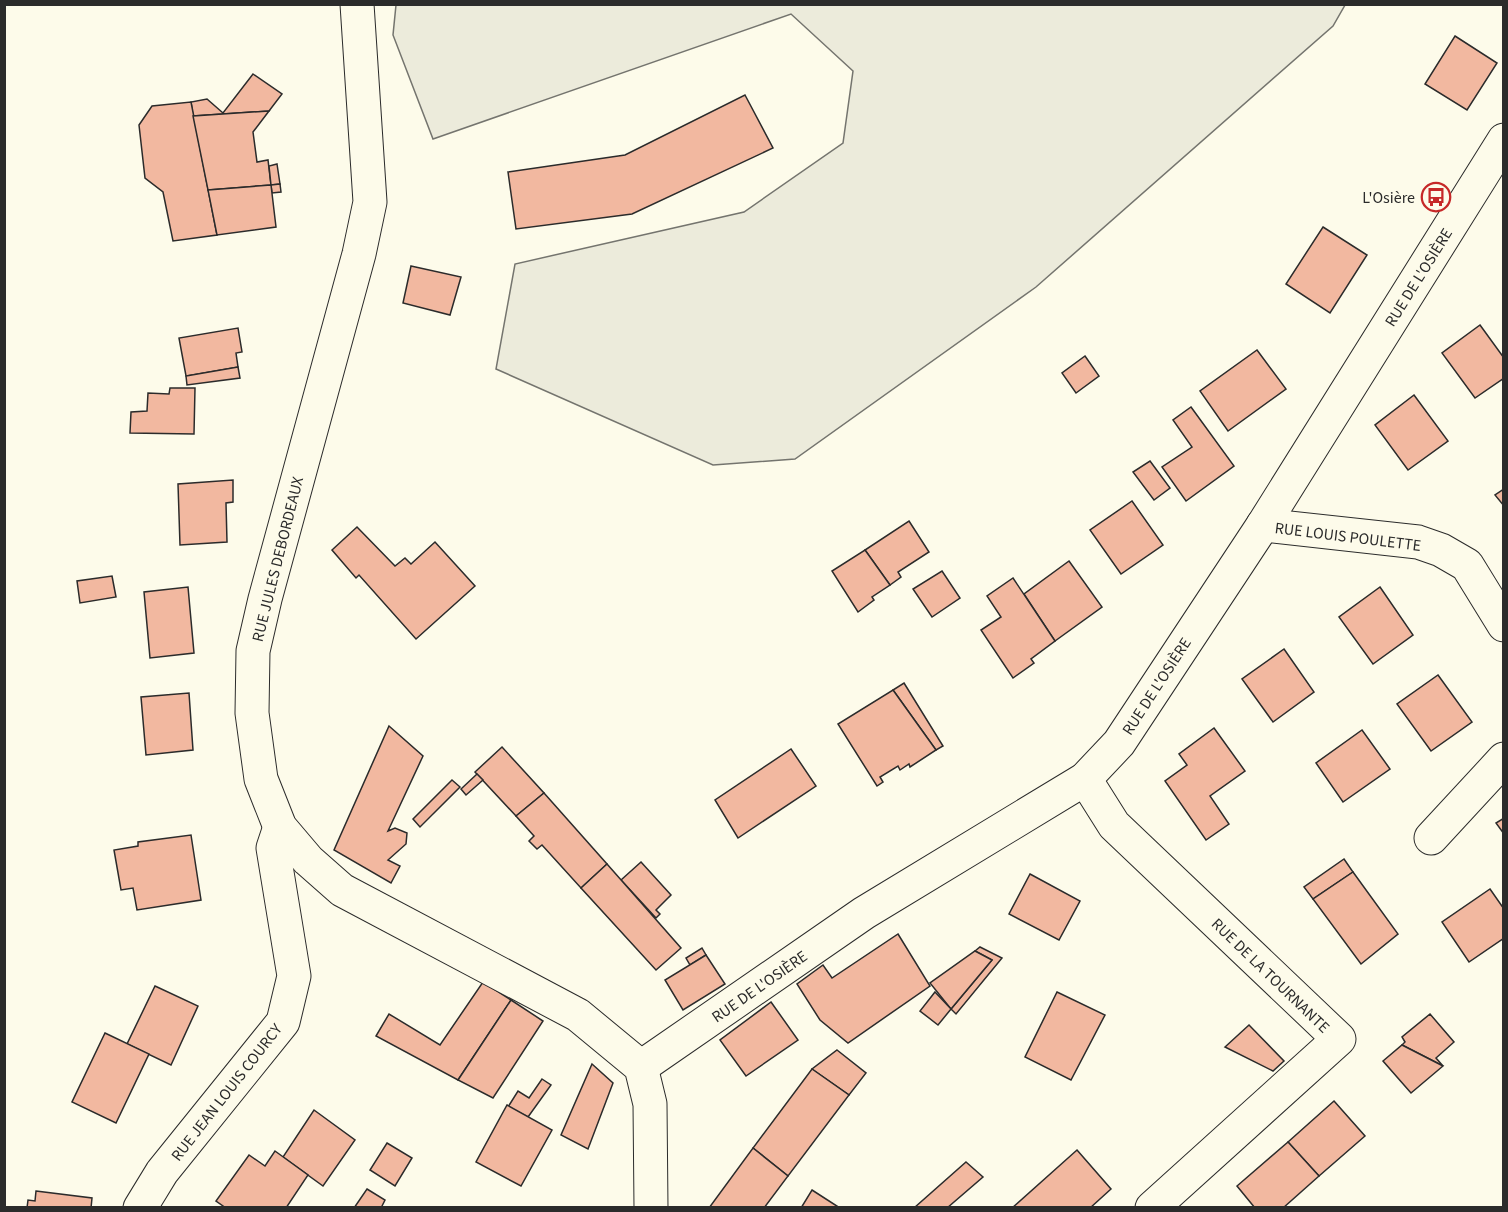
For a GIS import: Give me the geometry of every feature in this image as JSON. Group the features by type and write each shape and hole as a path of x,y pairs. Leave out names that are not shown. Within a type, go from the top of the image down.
{"street":[{"name":"RUE JULES DEBORDEAUX","path":"357,4 370,202 359,254 277,553 254,651 252,713 261,779 279,827 308,860 342,890 578,1015 641,1067"},
{"name":"RUE DE L'OSIÈRE","path":"641,1067 864,913 1085,779 1119,743 1263,525 1503,140"},
{"name":"RUE LOUIS POULETTE","path":"1263,525 1418,542 1441,550 1467,565 1503,625"},
{"path":"1431,838 1503,759"},
{"name":"RUE DE LA TOURNANTE","path":"1085,779 1114,825 1339,1039 1152,1208"},
{"name":"RUE JEAN LOUIS COURCY","path":"140,1208 162,1172 283,1022 294,976 273,848 279,827"},
{"path":"641,1067 650,1104 651,1208"}],"shaded area":[{"path":"1345,4 1333,26 1036,287 795,459 713,465 496,369 515,264 744,212 843,143 853,71 791,14 433,139 393,35 396,5"}],"building":[{"path":"1455,36 1497,63 1467,110 1425,84"},
{"path":"253,74 282,94 269,111 193,116 191,102 207,99 223,113"},
{"path":"745,95 773,148 632,214 516,229 508,172 625,155"},
{"path":"191,102 217,235 173,241 163,192 145,178 139,125 152,106"},
{"path":"269,111 253,132 257,162 268,160 271,185 208,190 193,116"},
{"path":"277,164 280,184 271,185 269,166"},
{"path":"280,184 281,192 272,193 271,185"},
{"path":"271,185 276,227 217,235 208,190"},
{"path":"1323,227 1367,255 1330,313 1286,284"},
{"path":"411,266 461,277 450,315 403,303"},
{"path":"1480,325 1504,358 1504,378 1475,398 1442,353"},
{"path":"238,328 242,352 236,353 238,367 186,376 179,338"},
{"path":"1257,350 1286,389 1228,431 1200,391"},
{"path":"1085,356 1099,376 1076,393 1062,373"},
{"path":"238,367 240,378 187,385 186,376"},
{"path":"170,388 195,388 194,434 130,433 131,412 147,411 148,393 169,394"},
{"path":"1414,395 1448,441 1408,470 1375,425"},
{"path":"1191,407 1234,466 1186,501 1162,467 1192,447 1173,420"},
{"path":"1150,461 1170,488 1154,500 1133,472"},
{"path":"233,480 233,502 226,503 227,542 180,545 178,484"},
{"path":"1504,489 1504,506 1495,495"},
{"path":"1132,501 1163,545 1121,574 1090,530"},
{"path":"909,521 929,552 898,572 901,577 890,585 865,550"},
{"path":"357,527 395,566 405,558 411,564 435,542 475,586 416,639 359,575 356,578 332,550"},
{"path":"865,550 890,585 872,597 874,600 858,612 832,571"},
{"path":"1069,561 1102,607 1055,641 1024,594"},
{"path":"942,571 960,598 932,617 913,589"},
{"path":"112,576 116,597 80,603 77,581"},
{"path":"1013,578 1055,641 1031,659 1034,663 1013,678 981,630 1001,617 987,596"},
{"path":"188,587 194,653 150,658 144,592"},
{"path":"1380,587 1413,635 1373,664 1339,617"},
{"path":"1284,649 1314,692 1273,722 1242,679"},
{"path":"1438,675 1472,722 1431,751 1397,704"},
{"path":"904,683 943,746 936,750 893,690"},
{"path":"893,690 936,750 910,767 909,764 900,770 898,766 880,777 883,782 877,786 838,724"},
{"path":"189,693 193,750 146,755 141,697"},
{"path":"389,726 423,756 388,831 395,828 407,833 406,844 388,860 400,866 391,883 334,850"},
{"path":"1214,728 1245,771 1210,796 1229,824 1206,840 1165,781 1187,765 1179,754"},
{"path":"1362,730 1390,769 1343,802 1316,763"},
{"path":"502,747 544,793 516,816 475,772"},
{"path":"791,749 816,786 738,838 715,800"},
{"path":"477,774 483,780 466,795 461,789"},
{"path":"452,780 460,787 420,827 413,819"},
{"path":"544,793 607,864 581,888 542,845 537,849 529,841 534,836 516,816"},
{"path":"1504,818 1504,834 1496,823"},
{"path":"191,835 201,900 137,910 133,888 121,890 114,850 138,846 138,842"},
{"path":"1344,859 1353,872 1313,899 1304,887"},
{"path":"641,862 671,895 656,910 660,914 656,918 621,880"},
{"path":"607,864 681,948 656,970 581,888"},
{"path":"1353,872 1398,934 1361,964 1313,899"},
{"path":"1030,874 1080,901 1059,940 1009,914"},
{"path":"1490,889 1504,909 1504,938 1469,962 1442,922"},
{"path":"898,934 930,986 848,1043 820,1020 797,984 823,965 832,978"},
{"path":"980,947 1002,958 956,1014 951,1009 992,960 975,951"},
{"path":"702,948 706,955 690,965 686,958"},
{"path":"975,951 992,960 951,1009 930,983"},
{"path":"706,955 725,984 683,1010 665,980"},
{"path":"483,982 511,1000 458,1080 376,1036 389,1014 440,1045"},
{"path":"155,986 198,1006 171,1065 127,1044"},
{"path":"935,992 951,1009 938,1025 920,1011"},
{"path":"1057,992 1105,1015 1071,1080 1025,1057"},
{"path":"511,1000 543,1021 493,1098 458,1080"},
{"path":"771,1002 798,1040 746,1076 720,1040"},
{"path":"1430,1014 1454,1042 1436,1058 1443,1066 1402,1045 1405,1042 1402,1037"},
{"path":"1249,1025 1284,1061 1273,1071 1225,1047"},
{"path":"105,1033 149,1054 116,1123 72,1102"},
{"path":"1402,1045 1443,1066 1411,1093 1383,1061"},
{"path":"837,1050 866,1073 849,1095 812,1069"},
{"path":"592,1064 613,1083 588,1149 561,1135"},
{"path":"812,1069 849,1095 788,1176 753,1148"},
{"path":"542,1079 551,1085 528,1117 508,1107 518,1091 529,1098"},
{"path":"1334,1101 1365,1136 1319,1176 1288,1142"},
{"path":"507,1105 552,1130 521,1186 476,1162"},
{"path":"314,1110 355,1140 323,1186 283,1157"},
{"path":"1288,1142 1319,1176 1283,1208 1255,1208 1237,1186"},
{"path":"387,1143 412,1158 395,1186 370,1170"},
{"path":"753,1148 788,1176 764,1208 709,1208"},
{"path":"1077,1150 1111,1189 1090,1208 1012,1208"},
{"path":"275,1151 308,1175 286,1208 226,1208 216,1201 249,1155 265,1166"},
{"path":"966,1162 983,1177 947,1208 914,1208"},
{"path":"367,1189 385,1200 381,1208 354,1208"},
{"path":"812,1190 840,1208 801,1208"},
{"path":"36,1191 92,1198 91,1208 27,1208 28,1200 35,1201"}],"place":[{"name":"L'Osière","path":"1436,197"}]}
